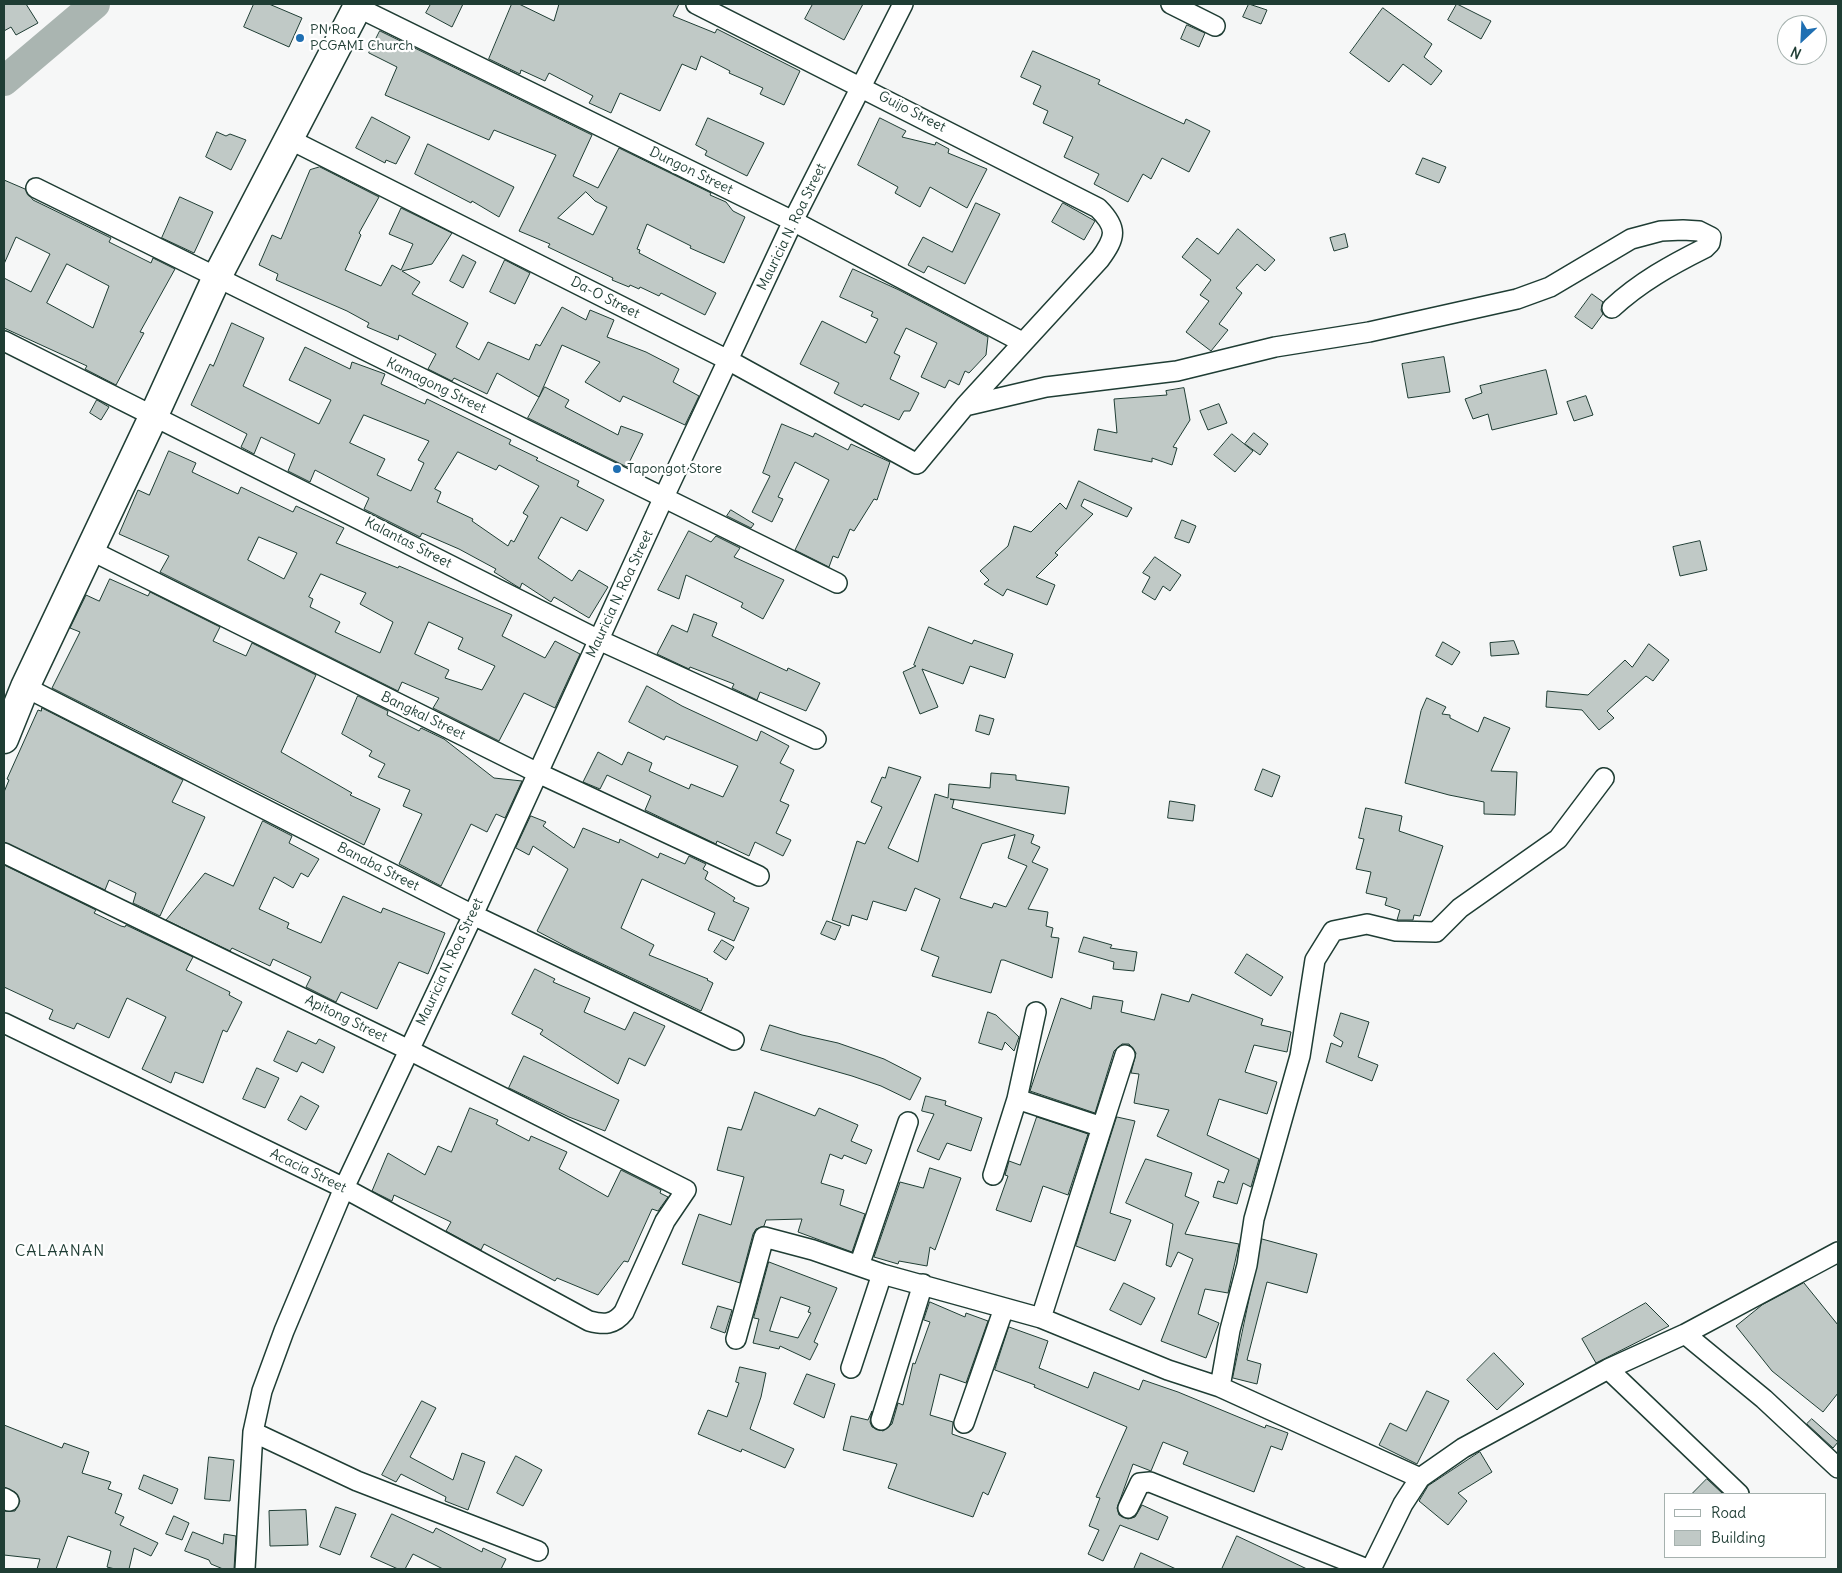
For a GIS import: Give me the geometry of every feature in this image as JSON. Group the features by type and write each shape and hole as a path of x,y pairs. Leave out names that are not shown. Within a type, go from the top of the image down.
{"street":[{"name":"Guijo Street","path":"696,4 861,86 1098,208 1111,221 1112,234 1108,247 1100,259 1022,342"},
{"name":"Mauricia N. Roa Street","path":"245,1569 253,1432 262,1391 284,1331 344,1188 473,915 663,499 793,221 903,4"},
{"path":"1171,4 1215,26"},
{"path":"4,739 25,687 217,277 358,5"},
{"name":"Dungon Street","path":"358,5 793,221 1022,342"},
{"name":"Da-O Street","path":"288,139 728,360 917,464 965,406"},
{"name":"Kamagong Street","path":"36,188 663,499 837,583"},
{"path":"965,406 1046,388 1177,371 1275,347 1369,332 1517,299 1550,287 1631,239 1661,231 1683,230 1699,231 1711,237 1710,243 1705,248 1657,272 1633,288 1612,308"},
{"name":"Kalantas Street","path":"4,341 599,640 816,739"},
{"path":"965,406 1022,342"},
{"name":"Bangkal Street","path":"90,550 538,773 759,876"},
{"name":"Banaba Street","path":"25,687 473,915 734,1040"},
{"path":"1220,1387 1230,1330 1247,1265 1254,1219 1300,1056 1315,960 1333,931 1367,924 1396,931 1436,932 1460,908 1558,839 1604,778"},
{"name":"Apitong Street","path":"4,853 408,1050 686,1190 665,1221 624,1312 618,1320 608,1324"},
{"path":"993,1175 1017,1099 1036,1012"},
{"name":"Acacia Street","path":"4,1023 344,1188 588,1321 608,1324"},
{"path":"1041,1318 1125,1055"},
{"path":"1017,1099 1102,1127"},
{"path":"859,1266 908,1122"},
{"path":"736,1339 764,1237 813,1250 882,1274 1041,1318 1168,1370 1220,1387 1420,1478"},
{"path":"1128,1508 1140,1483 1150,1482 1369,1569 1403,1504 1420,1478 1463,1448 1608,1369 1685,1334 1838,1252"},
{"path":"851,1368 882,1274"},
{"path":"881,1420 923,1284"},
{"path":"964,1423 1004,1308"},
{"path":"1685,1334 1764,1399 1838,1468"},
{"path":"1608,1369 1738,1493"},
{"path":"253,1432 357,1481 538,1551"}],"building":[{"path":"4,4 26,4 38,23 16,35 11,27 4,31"},
{"path":"254,4 269,4 302,18 289,47 244,27"},
{"path":"431,4 463,4 452,27 426,13"},
{"path":"512,4 519,4 554,21 559,4 679,4 673,16 715,33 717,29 800,71 784,105 760,94 763,88 729,73 730,71 701,56 696,70 682,64 660,111 620,93 611,113 589,103 593,96 549,73 545,81 521,70 520,74 489,59"},
{"path":"813,4 863,4 844,40 805,19"},
{"path":"1249,4 1267,10 1261,24 1243,17"},
{"path":"1457,4 1491,21 1481,39 1448,20"},
{"path":"1383,8 1432,44 1424,57 1442,71 1431,85 1403,64 1389,82 1350,53"},
{"path":"1187,25 1205,33 1199,47 1181,39"},
{"path":"380,31 592,135 573,176 598,188 619,148 726,202 733,211 745,217 724,263 690,248 691,246 647,224 637,249 640,250 639,253 716,293 705,315 661,293 659,296 640,287 639,289 630,285 629,287 612,280 613,278 548,247 550,244 519,231 556,155 494,130 489,140 385,95 397,67 369,53","holes":["586,192 595,201 607,207 593,235 558,218"]},
{"path":"1033,51 1100,80 1098,84 1184,124 1186,119 1210,131 1189,172 1162,158 1151,179 1143,174 1128,202 1094,184 1099,174 1064,157 1073,137 1043,123 1048,111 1033,104 1041,86 1021,77"},
{"path":"372,117 410,137 396,164 386,160 385,163 356,148"},
{"path":"708,118 764,143 747,176 705,155 707,151 696,145"},
{"path":"880,118 906,131 902,137 935,145 936,142 949,149 948,153 987,169 967,208 930,187 920,207 895,193 898,187 858,165"},
{"path":"217,132 226,136 230,134 246,140 231,170 206,157"},
{"path":"428,144 514,187 499,217 472,201 471,203 415,174"},
{"path":"1423,158 1446,167 1439,183 1416,174"},
{"path":"320,167 379,197 359,233 361,235 345,270 381,286 392,265 401,270 413,244 389,234 401,208 452,233 432,264 402,271 420,282 412,294 468,323 456,347 479,360 488,342 529,360 536,344 540,346 562,307 586,320 590,310 614,320 607,337 646,352 679,369 673,382 699,396 685,425 623,396 620,402 585,382 600,362 562,345 539,397 497,373 487,394 454,378 452,381 428,369 436,354 399,335 398,340 367,327 369,323 347,311 276,280 278,274 259,265 272,235 281,239 310,170"},
{"path":"4,180 25,189 33,200 111,238 109,242 151,263 153,258 175,269 140,332 144,333 116,385 85,369 87,366 4,328 4,278 31,292 50,254 16,237 4,264","holes":["67,264 109,286 93,328 47,303"]},
{"path":"180,197 213,212 194,253 162,238"},
{"path":"976,203 1000,214 965,284 928,266 924,273 908,265 923,237 952,252"},
{"path":"1063,203 1095,221 1084,240 1052,222"},
{"path":"1238,229 1275,260 1265,271 1257,264 1236,288 1242,293 1219,324 1228,330 1211,351 1186,332 1209,301 1200,295 1211,280 1182,257 1197,238 1218,254"},
{"path":"1345,234 1348,247 1334,251 1330,238"},
{"path":"463,255 476,262 463,288 450,281"},
{"path":"505,260 530,273 515,304 490,292"},
{"path":"853,269 899,290 988,337 986,355 969,373 965,371 959,385 949,380 945,388 921,377 937,343 906,328 894,353 900,356 890,379 919,393 910,411 904,411 899,420 864,404 862,407 834,393 839,383 800,364 822,321 866,343 878,319 871,316 873,312 840,297"},
{"path":"1592,294 1603,302 1601,310 1603,314 1592,329 1575,317"},
{"path":"232,323 264,338 243,386 319,424 331,400 289,380 305,347 350,369 352,362 385,374 381,384 425,404 427,399 511,440 509,444 538,458 536,460 579,481 577,486 604,500 587,531 561,517 538,558 572,581 579,570 608,587 589,618 554,597 551,602 522,583 520,588 518,587 494,572 496,569 459,549 422,533 420,537 364,509 369,498 315,470 310,482 288,471 295,454 261,437 254,454 241,447 247,434 191,405 210,364 213,366","holes":["364,415 429,441 418,460 424,463 411,491 377,475 385,459 350,443","458,452 496,470 499,465 539,486 523,513 528,516 514,542 511,540 508,546 472,521 473,519 437,502 441,492 435,489"]},
{"path":"1444,357 1450,392 1408,398 1402,364"},
{"path":"1546,370 1557,414 1492,430 1488,414 1473,419 1465,399 1482,393 1480,386"},
{"path":"545,387 569,400 565,407 618,435 621,426 643,434 627,467 528,418"},
{"path":"1184,388 1190,420 1173,447 1177,448 1172,465 1152,458 1152,462 1094,450 1098,429 1117,433 1114,399 1167,395 1166,391"},
{"path":"1586,396 1593,415 1574,421 1567,402"},
{"path":"97,400 109,407 101,420 90,413"},
{"path":"1219,404 1227,423 1208,430 1200,411"},
{"path":"782,424 813,437 815,433 848,450 851,444 890,462 877,500 874,499 854,531 850,529 838,558 833,556 829,567 795,550 829,480 795,462 778,497 783,499 772,522 752,512 770,476 763,473"},
{"path":"1254,433 1268,444 1260,455 1245,444"},
{"path":"1232,434 1253,451 1235,472 1214,455"},
{"path":"169,451 196,463 192,472 238,494 241,487 293,512 296,506 344,528 336,543 398,568 399,566 512,615 502,636 545,658 555,641 580,654 555,708 524,693 499,741 433,708 439,698 402,682 398,691 160,572 169,556 119,534 138,490 149,495","holes":["259,537 297,553 284,579 248,560","321,574 366,593 360,604 393,622 380,653 335,632 340,622 310,607 313,599 309,597","429,622 463,638 458,649 495,666 482,690 445,678 449,670 415,654"]},
{"path":"1079,481 1132,508 1127,517 1084,499 1081,506 1093,514 1055,553 1058,555 1036,577 1055,585 1047,605 1007,589 1003,596 984,584 989,580 980,571 1008,546 1014,526 1031,532 1060,503 1066,509"},
{"path":"731,510 754,524 751,528 727,516"},
{"path":"1182,520 1196,526 1189,543 1175,538"},
{"path":"689,531 711,542 716,536 740,548 734,557 784,580 763,619 741,607 743,603 686,575 679,599 658,590"},
{"path":"1700,541 1707,570 1680,576 1673,547"},
{"path":"1155,557 1181,575 1170,591 1163,586 1155,600 1142,592 1150,577 1143,573"},
{"path":"110,579 148,596 150,592 220,627 213,641 246,656 252,643 316,675 281,752 352,793 350,795 380,809 364,845 52,688 80,632 70,628 86,595 99,601"},
{"path":"694,614 717,623 712,636 787,671 788,668 820,683 806,711 760,692 757,700 732,688 734,684 690,667 689,669 657,654 672,625 687,632"},
{"path":"929,627 972,644 974,640 1013,654 1005,678 970,666 963,684 922,669 938,707 920,714 903,672 916,666 914,665"},
{"path":"1514,641 1519,654 1491,656 1490,643"},
{"path":"1443,642 1460,652 1452,665 1436,656"},
{"path":"1649,644 1669,660 1653,681 1646,676 1607,711 1614,718 1599,730 1582,710 1546,707 1547,691 1588,695 1625,660 1632,667"},
{"path":"647,686 682,706 757,741 761,731 789,746 780,763 794,770 780,801 789,805 776,833 791,840 783,856 755,842 749,856 717,841 716,844 645,810 651,796 607,775 600,789 583,782 598,752 622,765 628,752 652,763 649,771 689,789 691,784 723,797 738,766 666,736 664,740 629,722"},
{"path":"358,696 388,711 387,715 419,731 421,728 444,739 494,778 522,781 505,818 496,814 487,832 471,824 441,886 399,864 422,814 403,806 410,790 378,777 385,764 369,756 372,751 342,734"},
{"path":"1427,698 1446,707 1442,714 1450,715 1450,718 1478,732 1484,717 1510,728 1491,771 1517,772 1515,815 1484,814 1484,802 1405,783 1421,711"},
{"path":"42,708 183,780 172,802 205,817 160,916 133,903 136,893 109,880 105,890 4,842 4,792 9,780 7,779 38,710 41,711"},
{"path":"980,715 994,719 989,735 976,731"},
{"path":"889,767 921,777 888,848 918,862 935,794 948,798 949,784 990,788 991,773 1016,775 1016,780 1069,787 1065,814 950,799 954,800 952,808 1034,835 1031,843 1040,847 1032,862 1048,869 1028,909 1048,912 1046,926 1053,928 1051,937 1059,938 1052,978 1004,960 1001,960 991,993 932,976 939,957 921,950 940,899 915,888 906,911 873,901 867,920 852,915 849,926 832,920 857,841 865,844 882,807 871,802 882,777 885,778","holes":["1015,835 1008,858 1027,866 1006,907 994,903 992,908 960,898 982,844"]},
{"path":"1263,769 1280,776 1272,797 1255,790"},
{"path":"1170,801 1195,805 1193,821 1168,818"},
{"path":"1366,808 1402,816 1399,831 1443,846 1420,916 1414,915 1413,920 1397,920 1400,910 1385,905 1387,898 1366,893 1371,872 1356,869 1364,839 1359,838"},
{"path":"531,816 546,822 543,826 574,848 583,828 619,843 620,839 658,858 660,853 685,864 689,856 706,864 703,869 708,872 705,879 735,898 733,901 749,908 734,941 708,930 715,913 642,879 621,928 654,945 649,955 708,979 713,983 701,1011 537,931 568,869 533,846 529,855 516,848"},
{"path":"263,821 292,836 289,843 319,859 308,877 301,873 293,888 274,877 259,909 289,923 287,928 321,943 343,896 381,913 383,908 445,933 428,974 399,962 377,1009 341,992 336,1002 306,987 311,977 273,959 270,966 232,948 230,951 166,920 205,873 233,886"},
{"path":"4,865 96,910 94,913 121,926 125,927 126,925 193,957 186,970 230,992 229,995 242,1002 227,1032 223,1030 203,1083 175,1072 171,1083 142,1069 166,1017 127,998 109,1038 77,1023 74,1029 49,1019 53,1010 4,987"},
{"path":"827,921 841,926 835,940 821,934"},
{"path":"1084,937 1112,945 1110,948 1137,952 1134,971 1113,969 1114,962 1079,952"},
{"path":"722,940 734,947 726,960 714,952"},
{"path":"1247,954 1283,977 1271,996 1235,973"},
{"path":"535,969 555,979 553,982 590,998 584,1012 625,1030 634,1012 665,1026 645,1066 629,1058 618,1084 540,1034 543,1030 512,1014"},
{"path":"1162,994 1189,1002 1192,994 1263,1019 1261,1025 1291,1032 1287,1052 1254,1045 1245,1072 1277,1082 1267,1114 1219,1099 1207,1135 1259,1159 1251,1187 1243,1183 1237,1204 1213,1197 1218,1181 1224,1183 1229,1170 1157,1136 1169,1110 1134,1103 1139,1074 1131,1073 1136,1053 1129,1044 1122,1044 1114,1051 1095,1113 1030,1091 1061,998 1091,1009 1093,996 1123,1001 1121,1012 1154,1020"},
{"path":"988,1012 996,1015 1019,1037 1014,1051 1005,1042 1002,1050 979,1043"},
{"path":"1341,1013 1369,1022 1358,1057 1378,1065 1372,1081 1326,1062 1331,1043 1341,1047 1343,1042 1334,1036"},
{"path":"770,1025 838,1043 884,1059 921,1078 910,1100 881,1086 852,1076 761,1050"},
{"path":"288,1031 316,1044 319,1039 335,1047 323,1073 302,1062 297,1072 274,1061"},
{"path":"524,1056 619,1100 605,1131 569,1117 509,1088"},
{"path":"257,1068 279,1078 265,1108 243,1099"},
{"path":"755,1092 815,1116 819,1108 858,1125 851,1141 872,1150 866,1164 844,1155 842,1159 830,1154 821,1183 844,1190 840,1205 865,1214 852,1252 798,1232 802,1219 766,1220 764,1226 756,1229 753,1234 740,1283 682,1264 699,1214 731,1225 744,1177 717,1170 728,1127 741,1130"},
{"path":"301,1096 319,1106 306,1130 288,1120"},
{"path":"926,1096 946,1101 945,1105 982,1118 971,1151 947,1143 939,1160 917,1151 934,1114 922,1111"},
{"path":"470,1108 498,1120 496,1124 529,1141 531,1136 567,1152 559,1169 608,1197 621,1170 661,1190 660,1193 668,1197 658,1211 652,1209 628,1262 624,1261 598,1295 557,1278 555,1281 484,1244 481,1250 446,1231 451,1222 394,1195 392,1201 372,1191 388,1153 425,1175 438,1146 451,1152"},
{"path":"1037,1117 1088,1134 1068,1195 1043,1186 1031,1222 996,1210 1008,1176 1005,1175 1009,1161 1020,1165"},
{"path":"1117,1117 1135,1121 1110,1213 1131,1220 1115,1261 1076,1246"},
{"path":"1146,1159 1192,1173 1185,1196 1199,1202 1185,1234 1239,1244 1228,1293 1205,1289 1198,1314 1219,1323 1206,1358 1161,1341 1193,1259 1178,1252 1171,1267 1166,1265 1173,1224 1126,1203"},
{"path":"930,1168 961,1178 935,1250 930,1247 927,1266 899,1261 898,1264 874,1257 900,1182 923,1188"},
{"path":"1262,1239 1317,1254 1307,1293 1267,1282 1247,1360 1261,1364 1257,1384 1233,1378"},
{"path":"769,1262 837,1288 814,1342 818,1344 810,1360 780,1346 779,1349 753,1343 759,1319 754,1318","holes":["781,1297 810,1307 808,1312 811,1313 798,1338 770,1331"]},
{"path":"1124,1283 1155,1298 1141,1325 1110,1310"},
{"path":"1804,1283 1838,1325 1838,1393 1823,1412 1772,1371 1736,1326 1762,1305"},
{"path":"930,1302 965,1317 966,1313 988,1321 966,1383 940,1374 930,1415 953,1422 952,1434 1006,1453 988,1495 983,1492 973,1517 888,1488 897,1464 843,1450 851,1416 868,1420 872,1411 870,1422 872,1427 883,1431 892,1424 898,1403 903,1405 913,1363 915,1364 930,1322 924,1320"},
{"path":"1646,1303 1669,1326 1596,1363 1582,1339"},
{"path":"718,1306 732,1310 725,1333 711,1328"},
{"path":"1009,1327 1048,1341 1039,1368 1088,1388 1094,1372 1139,1390 1143,1380 1178,1392 1265,1428 1266,1425 1288,1433 1282,1450 1271,1446 1254,1492 1183,1464 1188,1452 1163,1442 1151,1471 1133,1464 1117,1508 1119,1515 1128,1519 1135,1517 1142,1505 1168,1517 1158,1540 1120,1525 1103,1561 1088,1554 1099,1530 1089,1526 1100,1498 1096,1497 1127,1427 1034,1387 1035,1385 995,1370"},
{"path":"1494,1353 1524,1384 1497,1410 1467,1380"},
{"path":"740,1367 766,1373 761,1397 750,1429 794,1449 785,1468 742,1449 741,1452 698,1434 708,1410 727,1417 739,1383 736,1382"},
{"path":"807,1374 835,1384 824,1418 794,1404"},
{"path":"1427,1391 1449,1401 1417,1464 1379,1445 1390,1423 1406,1431"},
{"path":"422,1401 436,1408 410,1457 453,1480 462,1453 485,1462 468,1510 445,1501 446,1497 401,1474 396,1482 382,1475"},
{"path":"1812,1419 1838,1442 1833,1448 1807,1424"},
{"path":"4,1425 62,1448 64,1443 89,1452 82,1473 111,1482 108,1489 122,1494 115,1513 124,1517 120,1525 158,1543 151,1556 134,1548 129,1569 115,1569 107,1567 111,1551 68,1536 56,1569 37,1569 40,1559 4,1555 4,1511 15,1511 20,1501 15,1492 4,1487"},
{"path":"1480,1452 1492,1472 1458,1493 1467,1501 1448,1525 1419,1501 1428,1486"},
{"path":"516,1456 542,1470 523,1506 497,1493"},
{"path":"209,1457 234,1460 230,1501 205,1499"},
{"path":"144,1475 178,1489 172,1504 139,1489"},
{"path":"1707,1479 1722,1493 1693,1493"},
{"path":"336,1507 356,1514 340,1555 320,1547"},
{"path":"306,1510 308,1545 270,1546 269,1511"},
{"path":"392,1514 433,1533 436,1528 482,1552 483,1548 506,1559 501,1569 443,1569 413,1554 405,1569 398,1569 371,1557"},
{"path":"174,1516 189,1523 182,1540 166,1534"},
{"path":"193,1532 223,1544 224,1534 236,1536 234,1569 223,1569 211,1564 209,1560 185,1551"},
{"path":"1237,1536 1307,1569 1222,1569"},
{"path":"1141,1553 1176,1569 1134,1569"}],"waterway":[{"path":"4,81 95,4"}],"place":[{"name":"PN Roa PCGAMI Church","path":"300,38"},
{"name":"Tapongot Store","path":"617,469"}],"district":[{"name":"CALAANAN","path":"60,1251"}]}
